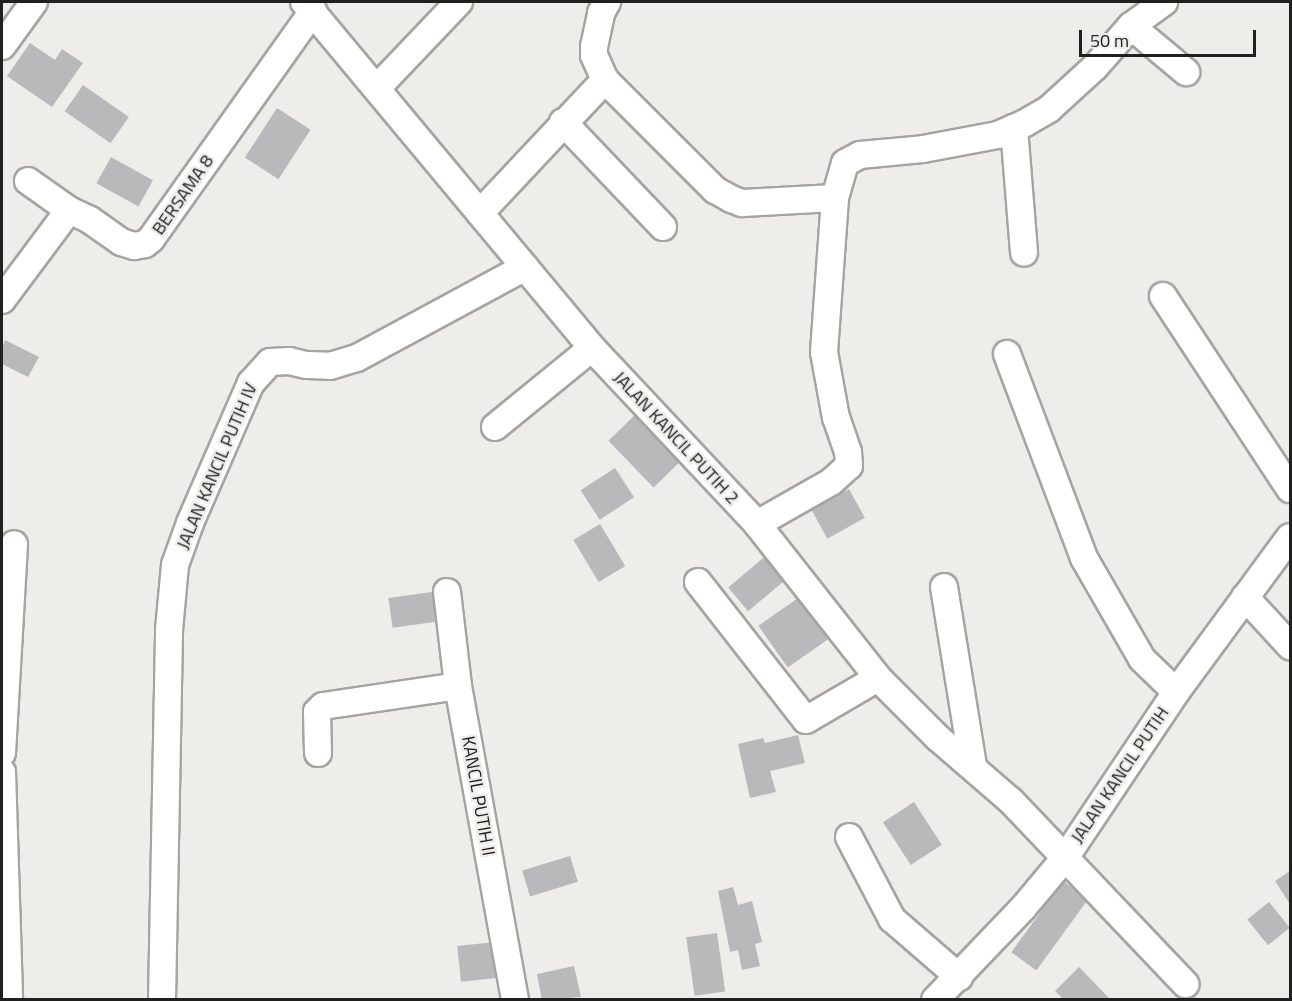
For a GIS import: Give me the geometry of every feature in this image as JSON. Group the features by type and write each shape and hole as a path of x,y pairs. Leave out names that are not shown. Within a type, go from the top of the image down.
{"street":[{"path":"2,46 33,2"},
{"path":"377,88 459,2"},
{"path":"607,2 601,13 594,47 594,55 605,80 715,190 742,203 835,198"},
{"path":"757,524 831,482 849,466 848,452 836,418 824,352 835,198 845,163 860,155 923,149 998,135 1014,128 1048,109 1095,67 1131,27 1164,2"},
{"name":"JALAN KANCIL PUTIH 2","path":"309,6 592,348 757,524 878,678 938,738 1011,801 1185,984"},
{"name":"BERSAMA 8","path":"69,210 90,220 121,242 134,246 145,244 151,239 309,6"},
{"path":"1131,27 1186,72"},
{"path":"480,213 563,122 605,80"},
{"path":"563,122 663,227"},
{"path":"1014,128 1024,253"},
{"path":"2,300 69,210 28,180"},
{"name":"JALAN KANCIL PUTIH IV","path":"162,999 169,630 175,565 190,524 251,383 270,362 289,361 330,366 357,358 525,267"},
{"path":"1163,296 1290,489"},
{"path":"495,427 592,348"},
{"path":"1006,354 1083,558 1142,659 1176,692"},
{"name":"JALAN KANCIL PUTIH","path":"935,999 959,977 1065,858 1176,692 1290,537"},
{"path":"2,753 14,544"},
{"path":"698,582 806,720 878,678"},
{"path":"944,587 974,767"},
{"name":"KANCIL PUTIH II","path":"447,592 458,686 515,999"},
{"path":"1245,597 1290,646"},
{"path":"318,753 318,712 324,706 458,686"},
{"path":"2,772 9,999"},
{"path":"849,837 892,919 959,977"}],"building":[{"path":"30,43 55,60 62,49 83,63 52,107 7,76"},
{"path":"83,85 129,117 111,143 65,111"},
{"path":"277,108 311,130 278,179 245,157"},
{"path":"111,157 153,180 138,207 96,183"},
{"path":"5,340 39,357 28,377 2,364 2,348"},
{"path":"635,415 680,462 654,487 608,441"},
{"path":"615,468 634,497 600,520 581,490"},
{"path":"849,489 865,518 827,539 811,510"},
{"path":"600,524 625,566 599,582 573,540"},
{"path":"768,554 788,578 748,611 728,587"},
{"path":"432,592 436,622 393,628 388,598"},
{"path":"801,596 830,638 788,668 758,626"},
{"path":"798,735 805,763 770,771 776,792 750,798 738,744 763,738 765,743"},
{"path":"914,802 942,845 911,865 883,822"},
{"path":"570,856 578,882 530,896 522,871"},
{"path":"1290,871 1290,904 1275,881"},
{"path":"1063,881 1088,899 1036,970 1011,952"},
{"path":"733,887 738,905 752,901 762,942 755,944 760,966 742,970 738,950 730,952 718,891"},
{"path":"1269,902 1290,928 1268,945 1247,920"},
{"path":"717,933 725,991 695,996 686,937"},
{"path":"495,942 499,978 461,982 457,946"},
{"path":"574,966 581,997 542,1000 537,974"},
{"path":"1079,967 1111,1000 1064,1000 1055,991"}]}
